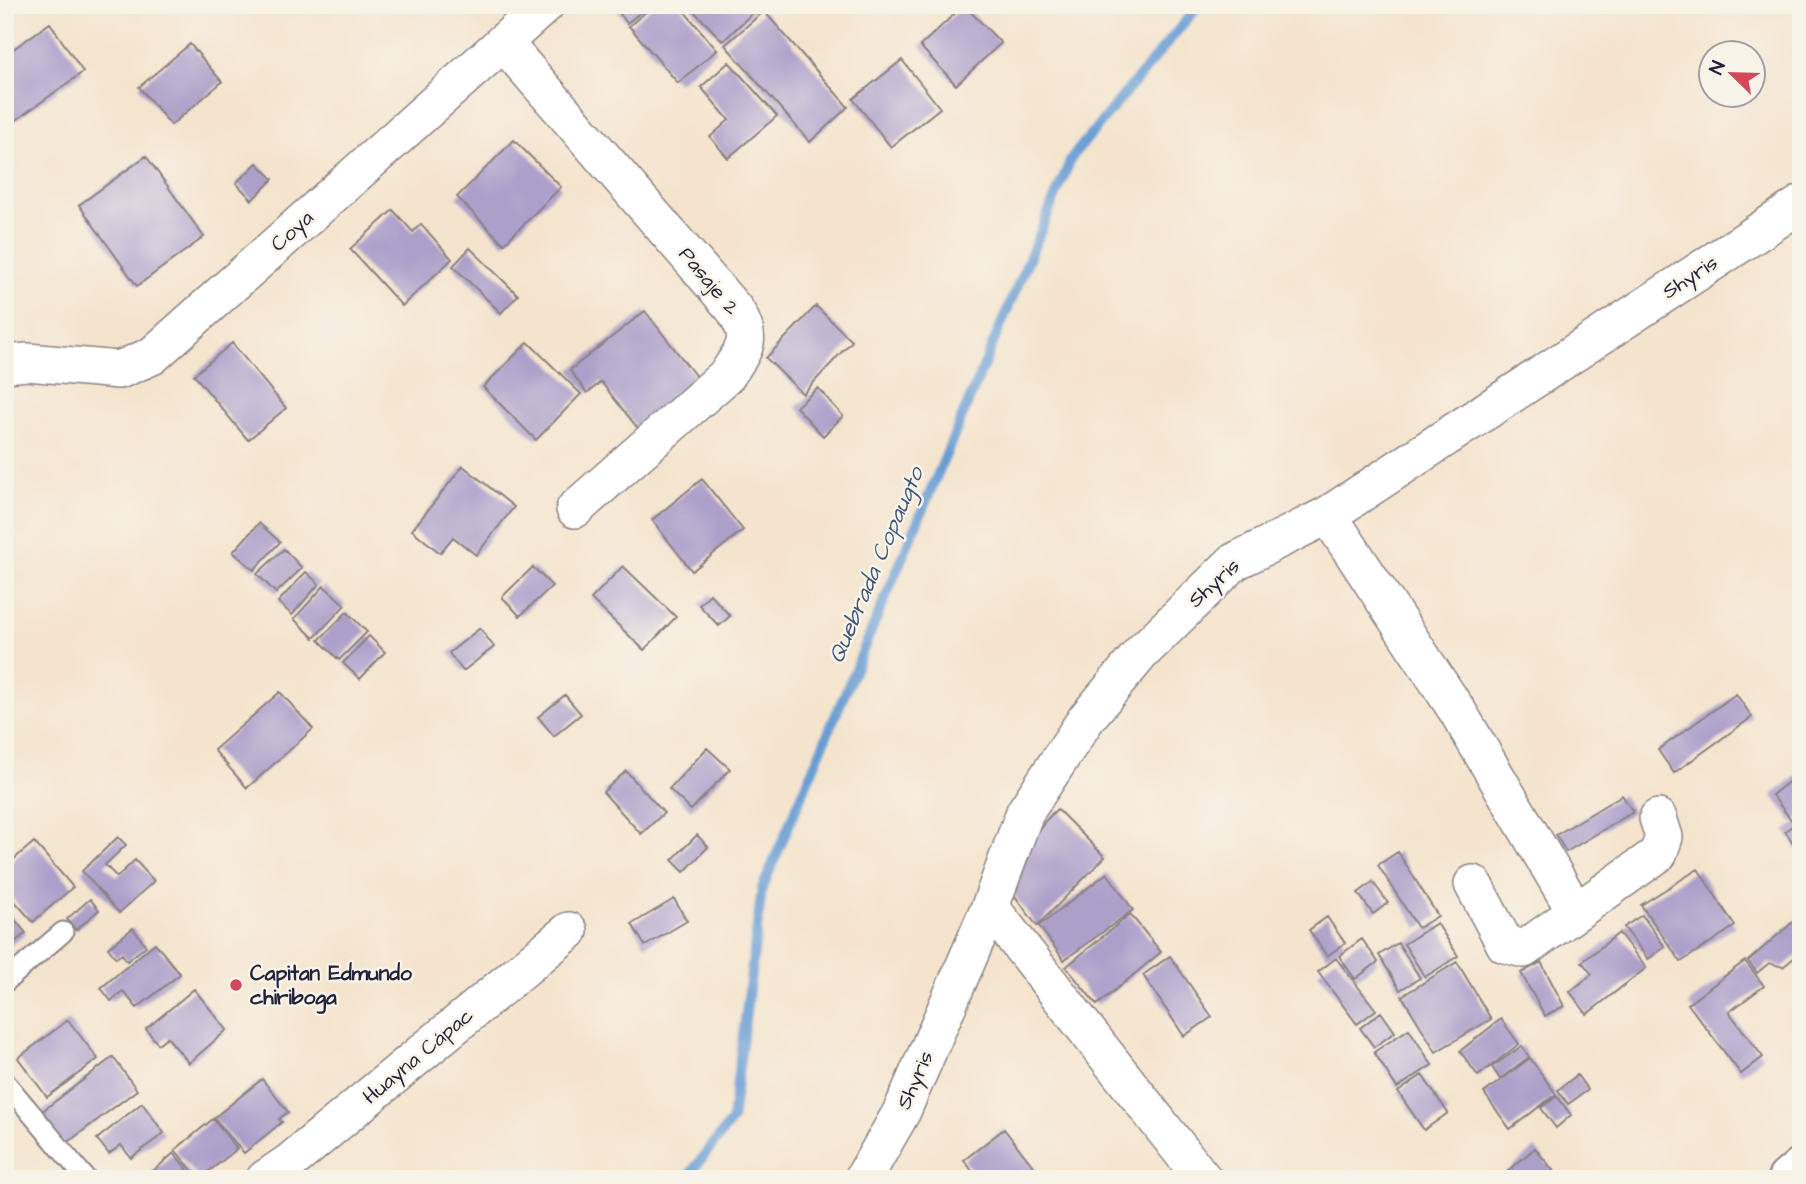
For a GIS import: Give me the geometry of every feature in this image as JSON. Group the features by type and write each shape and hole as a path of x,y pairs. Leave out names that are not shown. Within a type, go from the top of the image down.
{"street":[{"name":"Coya","path":"5,364 27,362 119,370 152,356 545,5"},
{"name":"Pasaje 2","path":"503,42 735,310 746,328 745,347 727,375 575,509"},
{"name":"Shyris","path":"863,1179 902,1111 990,907 1025,812 1086,719 1140,653 1234,562 1328,515 1801,204"},
{"path":"1328,515 1458,712 1576,912"},
{"path":"1472,884 1505,944 1524,949 1658,854 1664,837 1658,818"},
{"path":"990,907 1203,1179"},
{"name":"Huayna Cápac","path":"265,1179 290,1162 569,931"},
{"path":"1787,1179 1801,1167"}],"lane":[{"path":"5,982 64,932"},
{"path":"5,1082 86,1179"}],"building":[{"path":"497,5 515,5 504,14"},
{"path":"613,5 650,5 627,23"},
{"path":"654,5 679,5 717,50 678,83 629,26"},
{"path":"688,5 761,5 723,41"},
{"path":"964,5 1001,43 956,85 920,46"},
{"path":"764,11 848,107 810,142 725,45"},
{"path":"50,23 83,72 5,128 5,55"},
{"path":"190,44 222,82 171,125 139,87"},
{"path":"902,60 940,108 891,147 853,99"},
{"path":"729,62 777,116 728,158 710,137 729,120 701,87"},
{"path":"514,140 561,187 504,244 457,197"},
{"path":"146,156 204,237 137,286 79,205"},
{"path":"257,163 273,179 252,200 236,183"},
{"path":"393,210 413,232 421,224 452,259 402,306 350,249"},
{"path":"470,248 518,295 501,313 453,266"},
{"path":"816,306 852,341 803,394 766,358"},
{"path":"645,311 701,383 640,431 601,382 587,393 570,370"},
{"path":"528,342 581,394 536,440 483,387"},
{"path":"232,343 286,408 248,440 194,375"},
{"path":"818,388 843,416 823,436 796,407"},
{"path":"463,466 514,507 476,555 453,537 440,553 412,530"},
{"path":"702,479 743,530 692,571 652,520"},
{"path":"259,523 280,542 254,570 233,552"},
{"path":"284,549 302,568 276,593 257,574"},
{"path":"623,566 676,617 644,650 591,599"},
{"path":"533,567 552,586 520,616 502,597"},
{"path":"306,572 319,584 292,615 278,602"},
{"path":"324,586 345,605 314,638 294,619"},
{"path":"710,594 730,616 719,626 699,605"},
{"path":"347,612 367,632 339,660 319,640"},
{"path":"480,628 494,647 463,671 449,653"},
{"path":"369,636 385,652 360,679 343,663"},
{"path":"280,692 313,729 247,788 214,750"},
{"path":"1736,694 1752,717 1674,773 1658,750"},
{"path":"565,695 581,714 554,736 538,717"},
{"path":"707,748 730,769 691,810 669,789"},
{"path":"626,771 664,813 641,834 603,792"},
{"path":"1801,772 1801,816 1793,822 1772,795"},
{"path":"1622,795 1633,812 1566,852 1556,835"},
{"path":"1057,809 1105,857 1037,926 1007,885 1045,821"},
{"path":"1801,820 1801,855 1785,831"},
{"path":"697,835 708,847 684,872 672,860"},
{"path":"118,837 126,845 105,865 117,877 135,860 154,881 119,913 82,871"},
{"path":"34,842 73,887 33,922 5,890 5,867"},
{"path":"1398,852 1438,916 1418,928 1378,865"},
{"path":"1698,869 1735,926 1681,962 1641,905"},
{"path":"1107,873 1133,910 1064,960 1039,926"},
{"path":"1373,882 1388,903 1373,914 1358,893"},
{"path":"90,899 99,910 76,930 67,919"},
{"path":"674,899 687,921 645,946 632,924"},
{"path":"5,908 26,933 5,950"},
{"path":"1130,914 1161,952 1097,1005 1066,967"},
{"path":"1642,915 1665,947 1648,959 1624,927"},
{"path":"1801,915 1801,952 1783,967 1769,963 1757,973 1748,961"},
{"path":"1327,917 1345,943 1327,956 1309,930"},
{"path":"1437,923 1458,956 1425,977 1404,944"},
{"path":"133,928 146,946 127,961 122,954 116,958 108,948"},
{"path":"1619,933 1646,968 1587,1014 1570,992 1592,974 1582,962"},
{"path":"1362,939 1378,962 1355,979 1339,956"},
{"path":"155,943 180,974 137,1008 123,991 111,1001 101,988"},
{"path":"1398,943 1420,978 1400,990 1379,955"},
{"path":"1170,956 1212,1017 1184,1036 1143,975"},
{"path":"1336,958 1376,1010 1357,1024 1318,972"},
{"path":"1745,961 1764,986 1729,1012 1763,1057 1741,1074 1688,1004"},
{"path":"1457,962 1491,1019 1436,1052 1402,996"},
{"path":"1541,962 1564,1006 1545,1016 1521,973"},
{"path":"194,989 227,1030 189,1063 167,1037 158,1044 146,1029"},
{"path":"1381,1012 1395,1032 1374,1047 1360,1028"},
{"path":"1501,1019 1519,1044 1478,1076 1460,1051"},
{"path":"68,1020 98,1059 47,1097 18,1058"},
{"path":"1409,1029 1432,1065 1397,1088 1374,1052"},
{"path":"1522,1046 1529,1057 1500,1079 1492,1067"},
{"path":"113,1057 137,1090 64,1145 40,1113"},
{"path":"1530,1058 1556,1094 1510,1129 1484,1093"},
{"path":"1422,1075 1448,1113 1424,1130 1398,1092"},
{"path":"1577,1075 1588,1090 1568,1104 1558,1090"},
{"path":"262,1079 288,1112 279,1119 282,1122 244,1153 214,1118"},
{"path":"1557,1096 1571,1115 1556,1128 1541,1108"},
{"path":"142,1103 164,1133 131,1158 121,1145 109,1154 97,1139"},
{"path":"213,1119 237,1149 199,1179 175,1150"},
{"path":"1004,1129 1043,1179 978,1179 964,1160"},
{"path":"1535,1148 1560,1179 1499,1179"},
{"path":"174,1153 195,1179 144,1179"}],"waterway":[{"name":"Quebrada Copaugto","path":"686,1179 732,1120 762,889 1072,157 1199,5"}],"place":[{"name":"Capitan Edmundo chiriboga","path":"236,985"}]}
